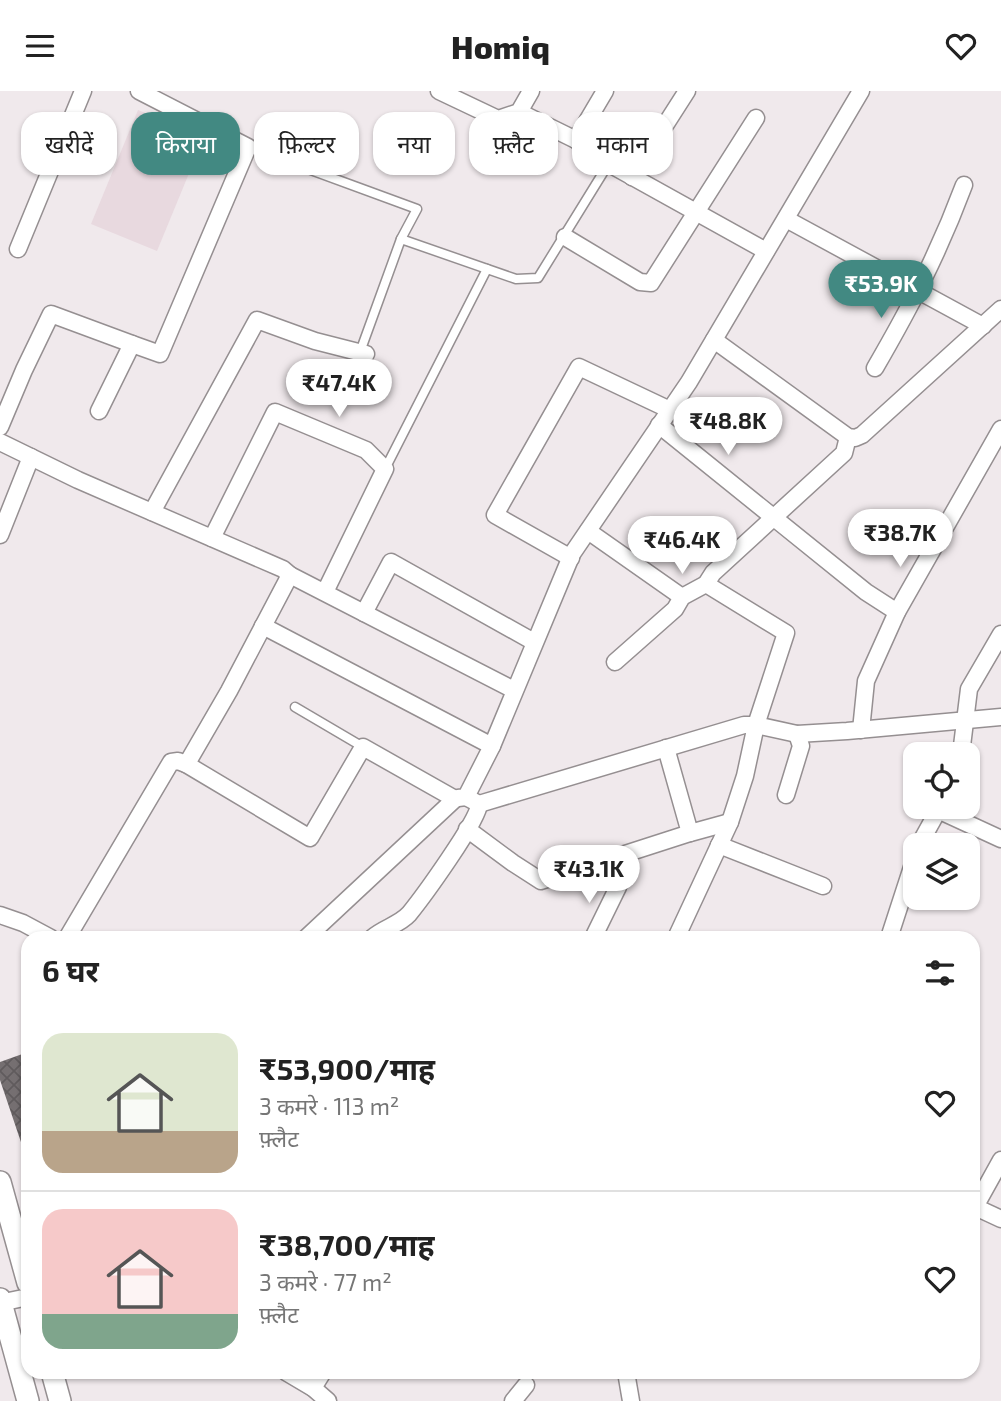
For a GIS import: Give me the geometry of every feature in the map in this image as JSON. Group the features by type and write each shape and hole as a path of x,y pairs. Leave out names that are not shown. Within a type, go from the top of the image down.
{"street":[{"path":"18,249 83,91"},
{"path":"0,427 51,314 160,354 248,147 139,91"},
{"path":"439,91 483,112"},
{"path":"519,112 531,91"},
{"path":"592,112 605,91"},
{"path":"632,177 687,91"},
{"path":"314,931 467,800 571,558 714,340 861,91"},
{"path":"565,237 640,282 651,283 757,118"},
{"path":"629,175 766,251"},
{"path":"875,368 919,291 946,235 964,185"},
{"path":"714,340 848,437 855,438 862,435 994,318 919,291 786,219"},
{"path":"152,512 257,320 315,341 363,354"},
{"path":"100,411 132,344"},
{"path":"571,558 495,515 579,367 670,410"},
{"path":"212,538 275,412 366,450 385,469 324,592"},
{"path":"659,425 866,592 897,611"},
{"path":"861,730 866,681 897,611 1001,429"},
{"path":"615,662 675,608 682,597 706,584 713,573 844,453 848,437"},
{"path":"0,442 283,569 514,690"},
{"path":"0,535 31,457"},
{"path":"588,531 682,597"},
{"path":"364,613 391,562 534,642"},
{"path":"186,764 229,691 290,575"},
{"path":"679,931 730,821 745,776 755,725 786,633 706,584"},
{"path":"263,626 492,746"},
{"path":"962,742 969,689 1001,634"},
{"path":"467,800 744,725 797,734 1001,717"},
{"path":"786,795 801,746 797,734"},
{"path":"70,931 170,762 186,764 310,838 363,747 467,800 479,810 407,916 383,931"},
{"path":"666,748 690,833"},
{"path":"960,819 1001,839"},
{"path":"467,829 541,881 730,821"},
{"path":"719,845 823,886"},
{"path":"596,931 618,887"},
{"path":"891,931 903,895"},
{"path":"0,915 38,931"},
{"path":"980,1196 1001,1160"},
{"path":"0,1182 20,1231"},
{"path":"980,1209 1001,1219"},
{"path":"21,1298 0,1302 21,1376"},
{"path":"22,1379 28,1401"},
{"path":"54,1379 60,1401"},
{"path":"298,1379 328,1401"},
{"path":"313,1388 319,1379"},
{"path":"627,1379 631,1401"},
{"path":"513,1401 526,1385"}],"lane":[{"path":"248,147 417,209 401,239 363,354"},
{"path":"401,239 516,279 538,278 602,175"},
{"path":"385,469 486,269"},
{"path":"295,707 363,747"}],"shaded area":[{"path":"131,127 131,175 188,175 157,251 91,224 111,175 117,175 117,161"}],"building":[{"path":"21,1054 21,1142 0,1080 0,1062"}]}
